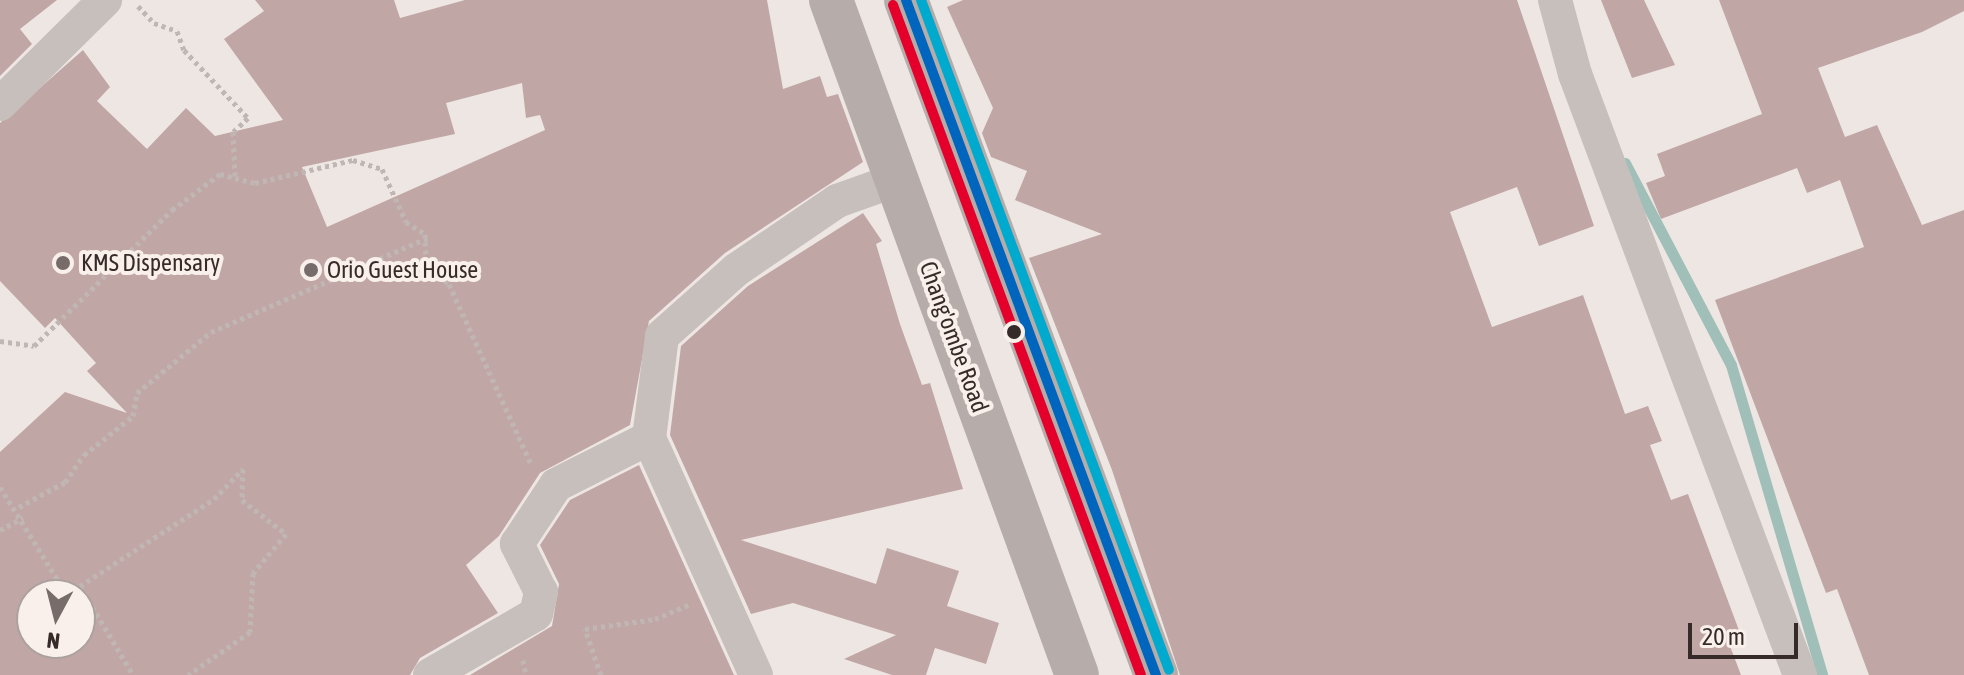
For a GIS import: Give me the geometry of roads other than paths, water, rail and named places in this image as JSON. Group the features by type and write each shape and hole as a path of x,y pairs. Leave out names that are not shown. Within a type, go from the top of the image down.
{"main road":[{"name":"Chang'ombe Road","path":"831,0 1077,675"},
{"path":"906,0 1156,675"}],"street":[{"path":"0,104 105,0"},
{"path":"1555,0 1575,74 1800,675"},
{"path":"756,675 715,594 649,438 668,327 837,201 876,187"},
{"path":"430,675 536,614 541,592 517,544 556,485 649,438"}],"waterway":[{"path":"1625,163 1731,365 1822,675"}],"place":[{"name":"KMS Dispensary","path":"63,263"},
{"name":"Orio Guest House","path":"311,270"}]}
